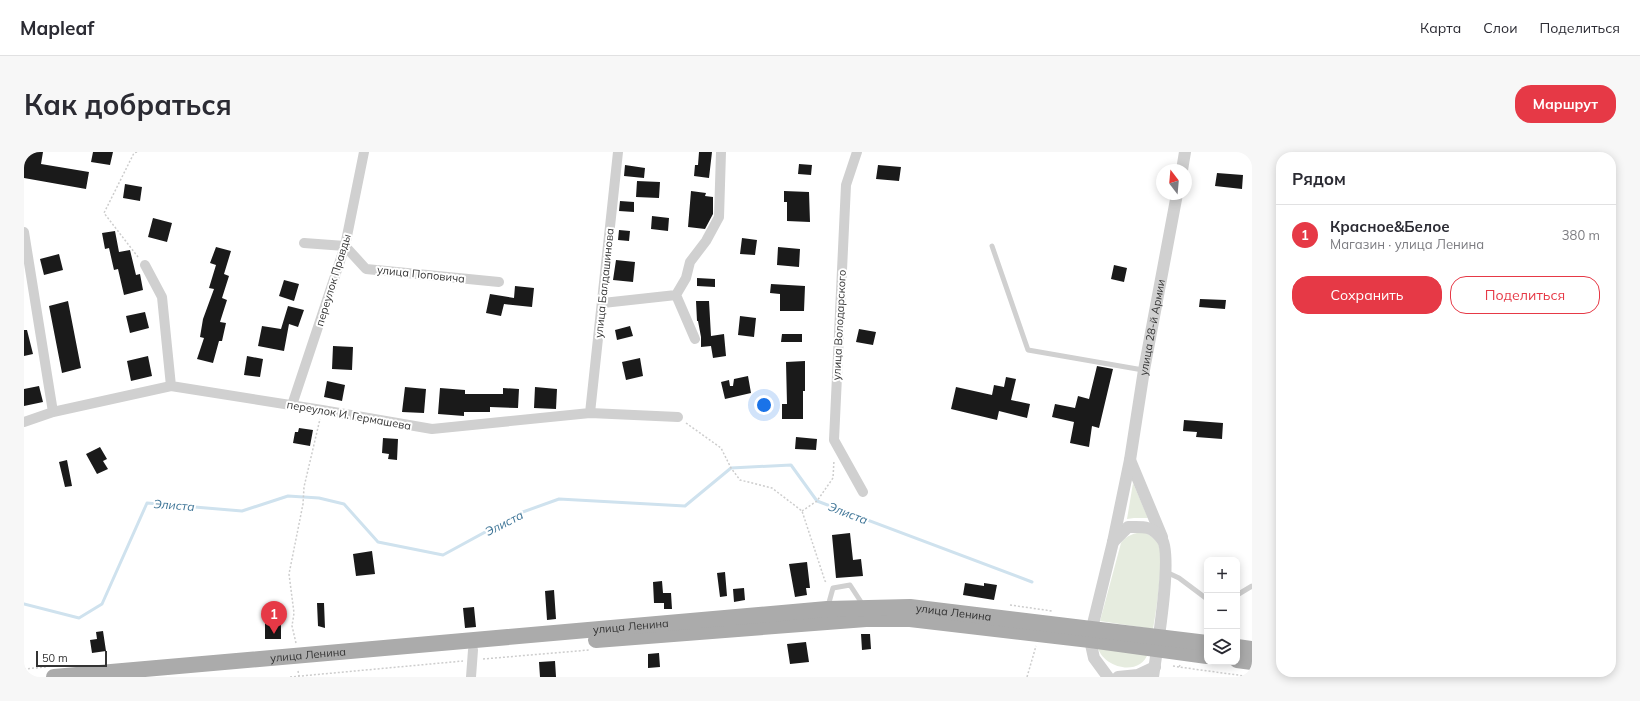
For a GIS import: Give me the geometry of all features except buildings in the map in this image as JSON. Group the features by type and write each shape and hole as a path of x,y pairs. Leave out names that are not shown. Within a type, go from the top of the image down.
{"main road":[{"name":"улица Ленина","path":"54,677 827,609 865,607 910,607 1158,643 1204,655"},
{"name":"улица Ленина","path":"174,677 472,655 866,619 910,618 1091,634"},
{"name":"улица Ленина","path":"1158,643 1204,643"},
{"path":"1240,647 1252,649"},
{"path":"1240,660 1252,662"}],"street":[{"name":"переулок Правды","path":"292,405 345,246 364,152"},
{"name":"улица Балдашинова","path":"590,413 618,152"},
{"path":"676,295 686,278 690,262 706,241 719,217 721,152"},
{"name":"улица Володарского","path":"834,440 846,186 857,152"},
{"path":"1183,164 1185,152"},
{"name":"улица 28-й Армии","path":"1130,460 1162,539 1166,554 1165,572 1154,672 1138,675 1112,676 1094,658 1091,634 1113,542 1130,460 1144,370 1176,200"},
{"path":"24,232 53,412"},
{"path":"304,243 345,246"},
{"name":"улица Поповича","path":"345,246 366,269 499,282"},
{"path":"144,265 162,296 171,386"},
{"path":"603,303 676,295"},
{"path":"676,295 695,339"},
{"name":"переулок И. Гермашева","path":"24,422 53,412 171,386 432,429 590,413 678,417"},
{"path":"834,440 863,492"},
{"path":"1113,542 1128,527 1147,526 1162,539"},
{"path":"471,677 472,655"}],"lane":[{"path":"992,246 1028,350 1144,370"},
{"path":"1165,572 1179,578 1204,597"},
{"path":"827,609 833,588 850,585 865,607"},
{"path":"1240,593 1252,586"}],"path":[{"path":"137,152 134,153 104,213 144,265"},
{"path":"296,642 292,626 294,613 289,574 303,504 304,491 322,410"},
{"path":"678,417 721,448 731,468 740,480 772,488 802,511 825,581 833,588"},
{"path":"802,511 817,501 834,478 834,440"},
{"path":"1027,677 1036,646"},
{"path":"290,677 472,655 596,649"},
{"path":"1179,667 1180,663"},
{"path":"1172,666 1252,677"},
{"path":"298,671 298,676"}],"shaded area":[{"path":"1133,483 1148,518 1127,519"},
{"path":"1144,532 1153,538 1159,546 1161,562 1153,629 1100,621 1121,543 1131,535"},
{"path":"1097,645 1148,653 1144,661 1138,665 1122,667 1106,660 1100,653"}],"waterway":[{"name":"Элиста","path":"24,604 79,618 102,604 147,503 242,511 288,496 319,498 344,504 378,542 443,555 520,513 559,499 685,506 731,468 791,465 817,501 1032,582"}],"place":[{"name":"Красное&Белое","path":"274,634"}]}
